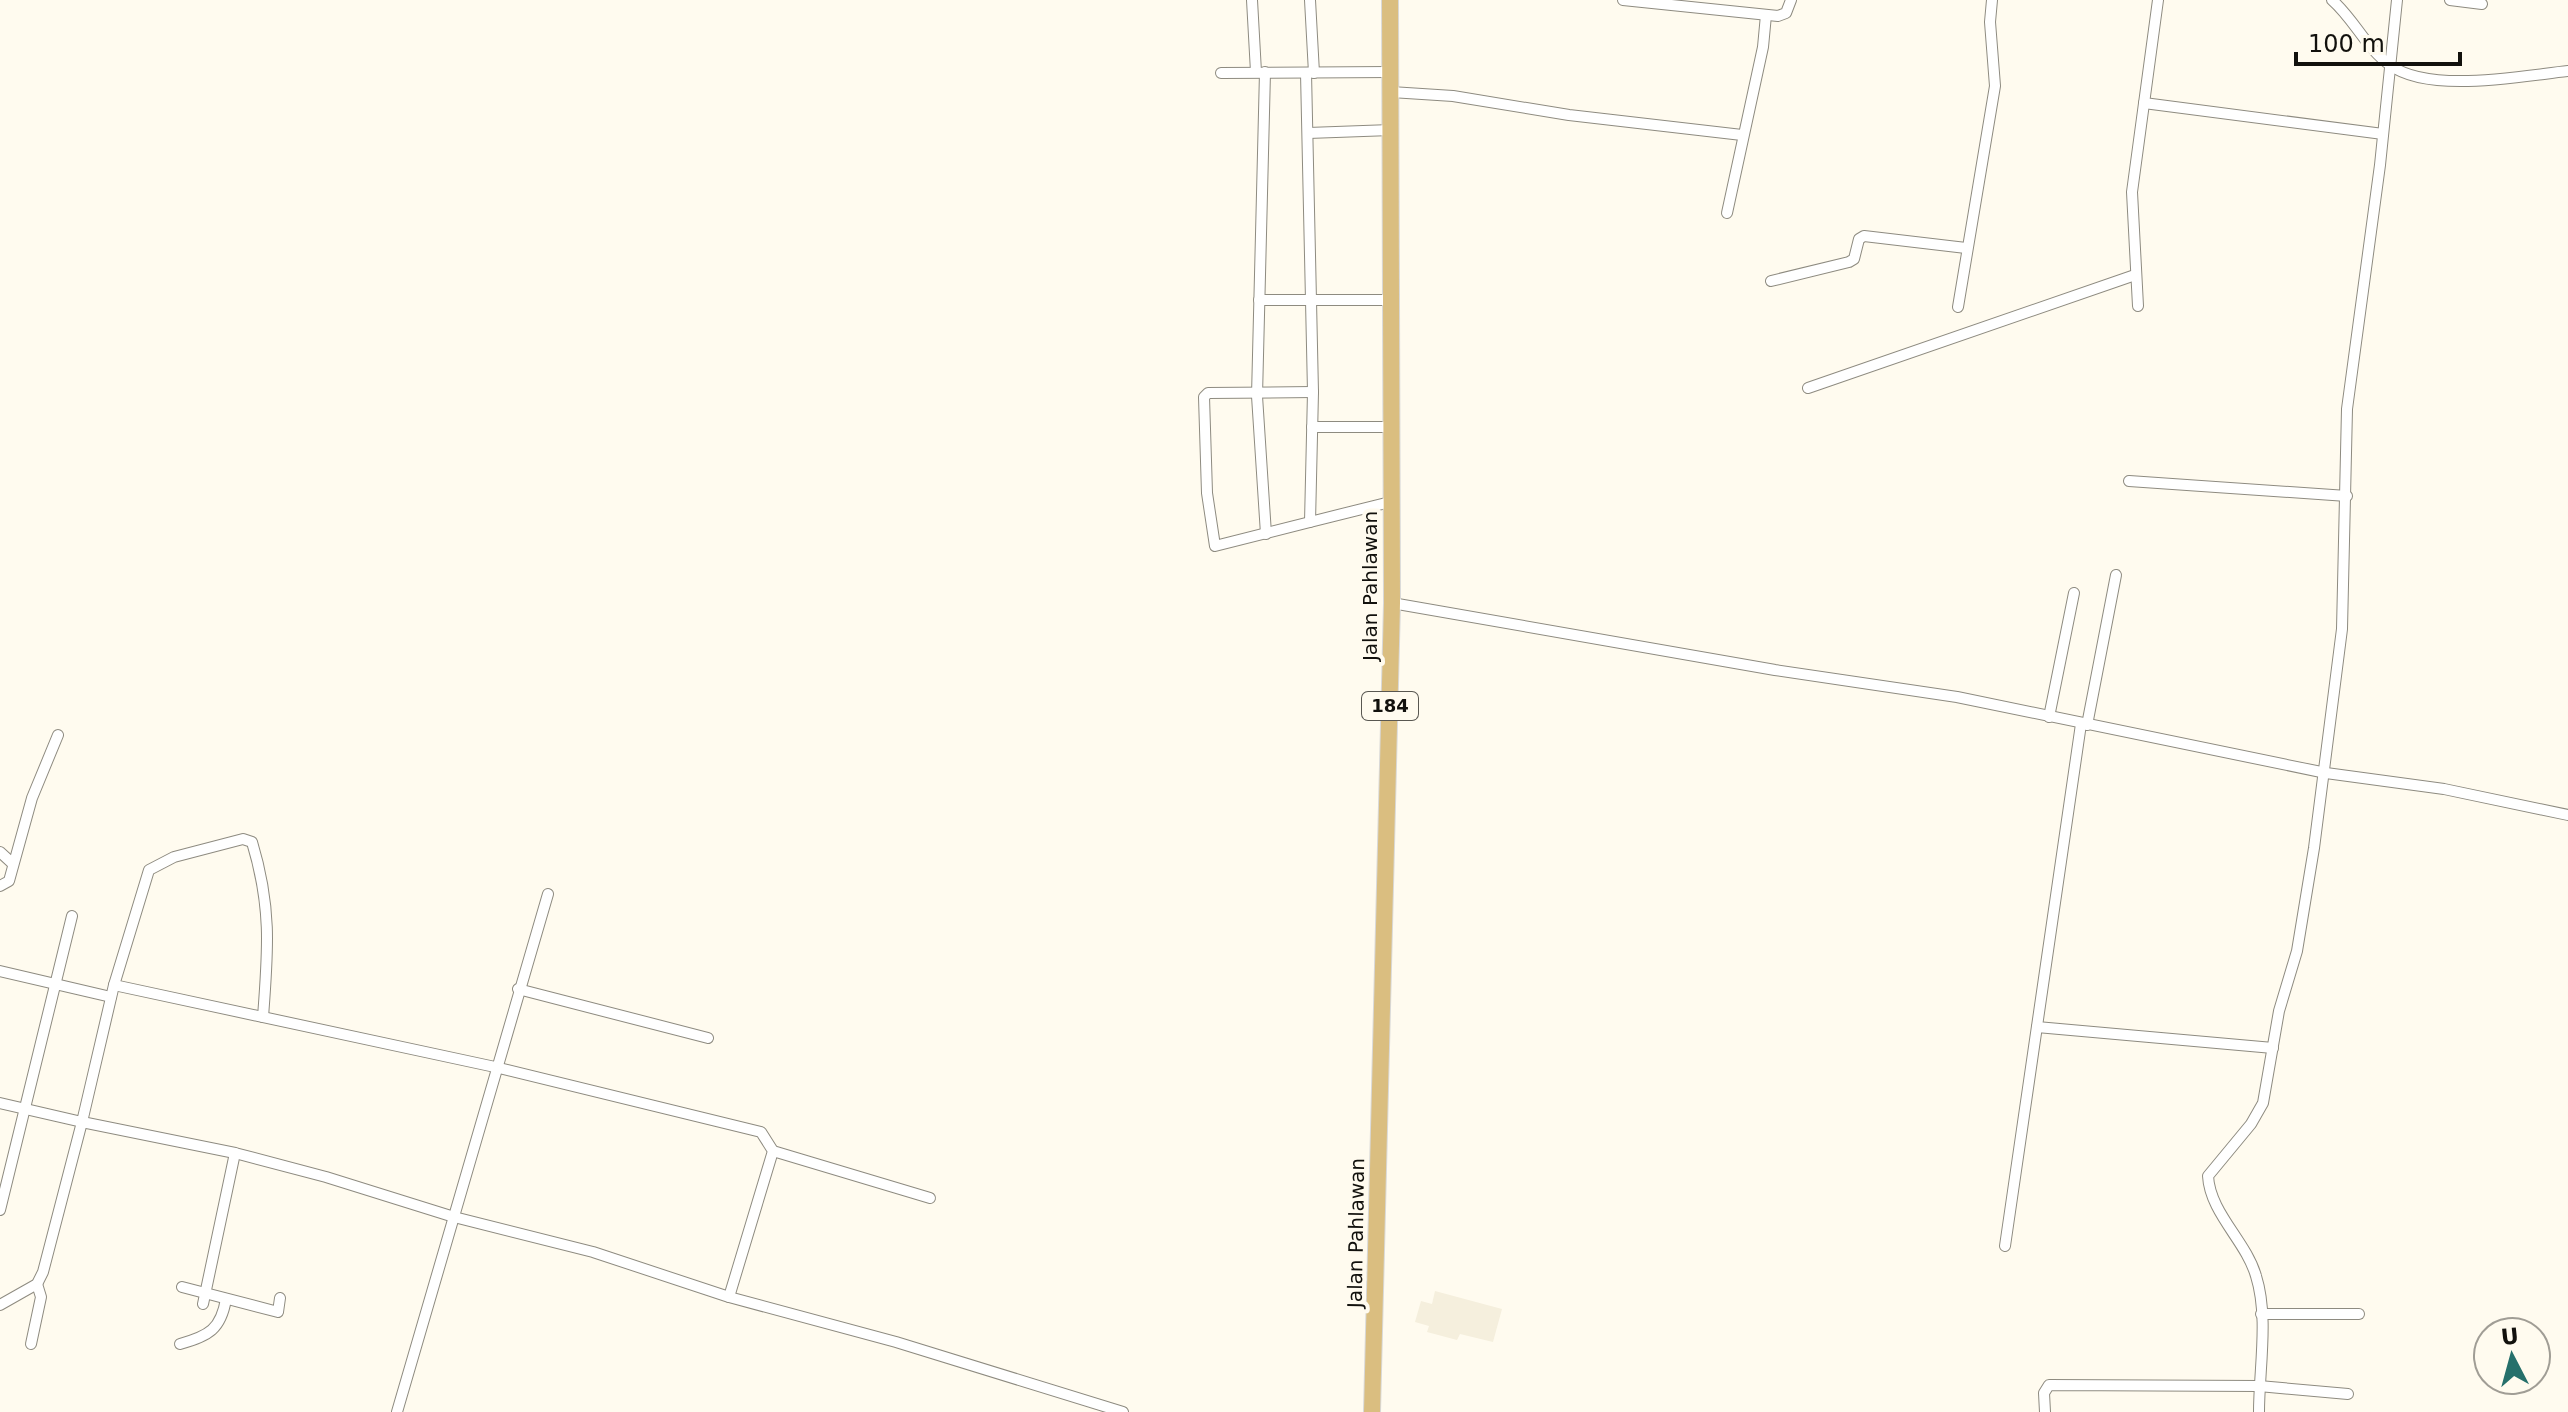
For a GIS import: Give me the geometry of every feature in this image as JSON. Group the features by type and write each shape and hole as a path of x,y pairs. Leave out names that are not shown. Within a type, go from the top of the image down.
{"main road":[{"name":"Jalan Pahlawan","path":"1372,1412 1392,603 1390,0"}],"street":[{"path":"1252,0 1260,72 1257,396 1266,534"},
{"path":"1310,0 1308,133 1313,392 1310,522"},
{"path":"1623,0 1766,15 1786,13 1791,0"},
{"path":"1958,307 1995,86 1990,22 1992,0"},
{"path":"2138,306 2132,192 2158,0"},
{"path":"2332,0 2391,66 2414,76 2443,81 2568,71"},
{"path":"2259,1412 2261,1314 2252,1265 2212,1197 2208,1176 2251,1124 2263,1103 2279,1011 2297,951 2326,773 2342,629 2347,409 2397,0"},
{"path":"2450,0 2482,4"},
{"path":"1727,213 1763,47 1766,15"},
{"path":"1221,73 1390,72"},
{"path":"1391,92 1453,96 1569,115 1742,135"},
{"path":"2144,103 2383,134"},
{"path":"1308,133 1391,130"},
{"path":"1771,281 1849,262 1859,239 1864,236 1966,248"},
{"path":"1808,388 2135,275"},
{"path":"1259,300 1391,300"},
{"path":"1313,392 1257,396 1205,395 1207,493 1215,546 1390,502"},
{"path":"1312,427 1390,427"},
{"path":"2129,481 2347,496"},
{"path":"2005,1246 2084,724 2116,575"},
{"path":"2049,717 2074,593"},
{"path":"1392,603 1775,670 1957,697 2326,773 2444,789 2568,815"},
{"path":"0,886 9,881 32,798 58,735"},
{"path":"31,1344 41,1297 37,1284 58,1220 114,985 149,870 174,857 243,839 252,842 264,885 270,927 263,1017"},
{"path":"0,852 12,863"},
{"path":"397,1412 495,1067 548,894"},
{"path":"0,1210 72,916"},
{"path":"0,971 111,997"},
{"path":"114,985 495,1067 761,1132 773,1151 930,1198"},
{"path":"518,989 708,1038"},
{"path":"2037,1027 2273,1048"},
{"path":"0,1103 235,1153 454,1217 593,1252 729,1297 896,1342 1123,1412"},
{"path":"729,1297 773,1151"},
{"path":"204,1298 235,1153"},
{"path":"0,1305 37,1284"},
{"path":"182,1287 204,1298 226,1299 278,1312 280,1298"},
{"path":"180,1344 214,1331 221,1323 226,1299"},
{"path":"2261,1314 2359,1314"},
{"path":"2045,1412 2044,1393 2049,1385 2259,1386 2348,1394"}],"shaded area":[{"path":"1435,1291 1502,1309 1493,1342 1460,1334 1457,1340 1427,1332 1429,1326 1415,1322 1421,1301 1432,1304"}]}
